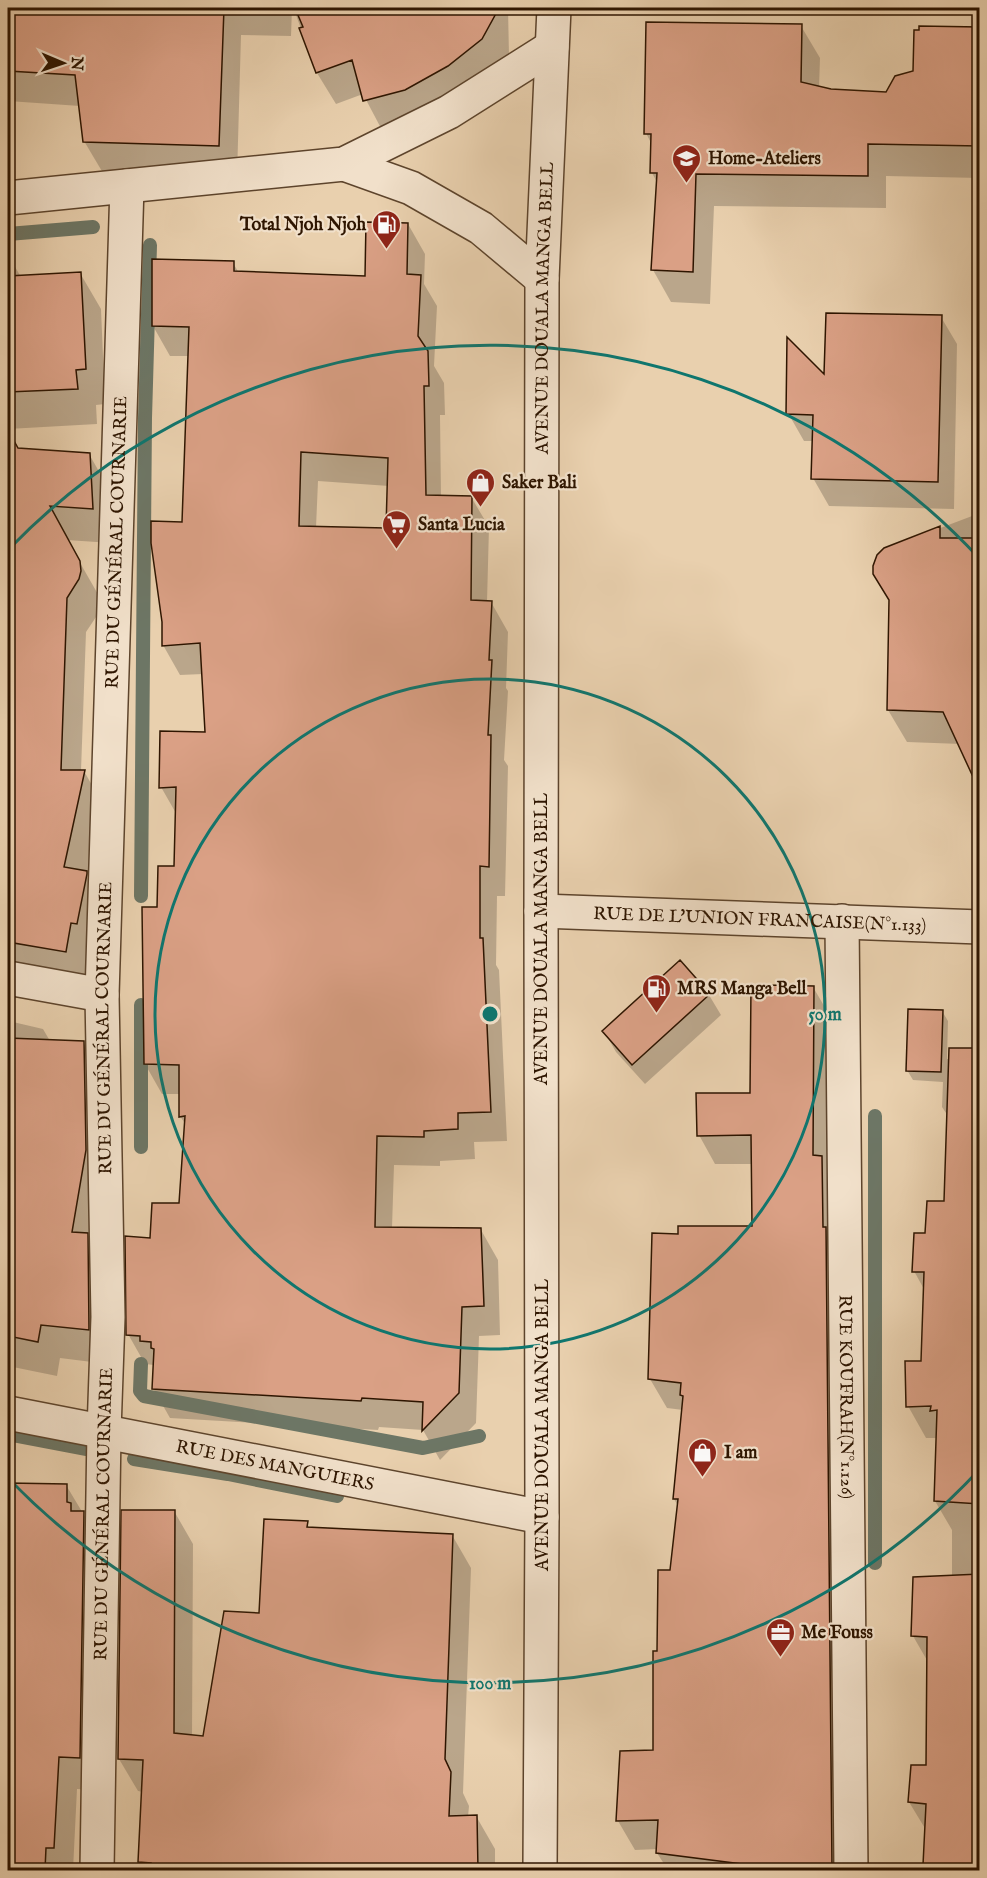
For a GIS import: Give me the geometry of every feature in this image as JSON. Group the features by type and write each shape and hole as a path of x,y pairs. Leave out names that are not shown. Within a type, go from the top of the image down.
{"street":[{"name":"AVENUE DOUALA MANGA BELL","path":"540,1870 542,279 554,8"},
{"path":"8,198 344,164 449,112 552,47"},
{"path":"344,164 411,188 481,228 542,279"},
{"name":"RUE DU GÉNÉRAL COURNARIE","path":"98,1870 104,1431 108,1317 102,995 127,186"},
{"name":"RUE DE L'UNION FRANCAISE(N°1.133)","path":"541,911 980,927"},
{"name":"RUE KOUFRAH(N°1.126)","path":"842,921 851,1870"},
{"path":"8,978 102,995"},
{"name":"RUE DES MANGUIERS","path":"8,1413 542,1517"}],"building":[{"path":"8,8 224,8 219,146 83,142 75,75 8,71"},
{"path":"295,8 499,8 482,39 448,66 405,90 363,101 352,60 316,73 299,28 303,27"},
{"path":"646,22 802,24 801,82 831,89 886,92 895,76 913,71 914,30 919,30 919,26 980,27 980,146 868,144 868,176 696,174 693,272 651,270 657,173 650,173 651,134 644,134"},
{"path":"366,222 408,223 407,274 421,275 418,336 428,351 429,386 424,386 426,495 472,496 471,600 492,601 488,735 491,735 489,867 480,866 480,938 483,938 491,1112 458,1113 458,1129 424,1131 424,1137 377,1136 375,1227 481,1228 484,1306 462,1307 459,1393 422,1431 423,1402 362,1398 361,1401 152,1389 154,1349 151,1348 151,1342 140,1341 140,1336 126,1335 125,1236 150,1238 152,1203 179,1203 185,1116 179,1117 179,1065 144,1064 142,907 157,907 158,866 174,866 176,787 159,788 160,731 205,732 200,643 162,646 162,622 151,543 151,521 182,522 189,327 152,326 152,259 234,261 234,271 365,276","holes":["301,452 388,458 386,528 299,526"]},
{"path":"81,272 86,369 76,370 78,389 8,392 8,276"},
{"path":"826,313 942,315 938,482 811,479 813,415 786,414 787,337 824,374"},
{"path":"8,430 18,448 90,453 93,509 50,506 80,561 81,571 79,579 67,598 61,770 85,770 64,867 87,871 87,874 77,924 71,923 66,952 8,942"},
{"path":"940,526 940,538 980,538 980,792 943,712 887,710 889,600 873,574 873,566 877,555 884,548"},
{"name":"MRS Manga Bell","path":"680,960 710,994 632,1065 602,1031"},
{"path":"763,985 814,986 813,1155 822,1156 823,1227 826,1227 832,1870 766,1870 766,1867 656,1853 658,1820 616,1821 620,1751 653,1750 653,1651 657,1651 658,1570 670,1570 678,1499 673,1499 683,1396 680,1395 681,1383 648,1379 652,1233 678,1234 678,1226 752,1226 751,1135 697,1136 696,1093 750,1093 751,987"},
{"path":"908,1009 943,1010 941,1072 906,1071"},
{"path":"8,1038 84,1041 86,1150 72,1232 88,1233 89,1330 41,1325 38,1342 8,1336"},
{"path":"949,1048 980,1048 980,1504 934,1501 937,1410 930,1411 931,1406 906,1407 905,1361 921,1361 924,1272 912,1272 914,1233 925,1233 927,1201 944,1201"},
{"path":"8,1483 67,1484 67,1502 71,1503 71,1511 84,1511 80,1758 59,1757 54,1848 46,1848 45,1870 8,1870"},
{"path":"121,1510 175,1510 174,1733 203,1736 224,1611 259,1613 264,1519 308,1521 307,1527 453,1534 445,1759 451,1772 449,1816 477,1815 478,1870 150,1870 151,1863 138,1862 143,1760 118,1759"},
{"path":"980,1574 980,1867 923,1865 926,1804 908,1802 911,1765 926,1765 927,1637 911,1636 913,1577"}],"waterway":[{"path":"8,234 93,227"},
{"path":"141,896 145,418 150,245"},
{"path":"141,1005 141,1147"},
{"path":"875,1116 875,1563"},
{"path":"141,1364 140,1391 144,1396 423,1448 479,1436"},
{"path":"8,1434 92,1450"},
{"path":"134,1459 228,1474 337,1496"}],"place":[{"name":"Home-Ateliers","path":"687,184"},
{"name":"Total Njoh Njoh","path":"387,250"},
{"name":"Saker Bali","path":"481,508"},
{"name":"Santa Lucia","path":"397,550"},
{"name":"MRS Manga Bell","path":"656,1014"},
{"name":"I am","path":"703,1478"},
{"name":"Me Fouss","path":"780,1658"}]}
